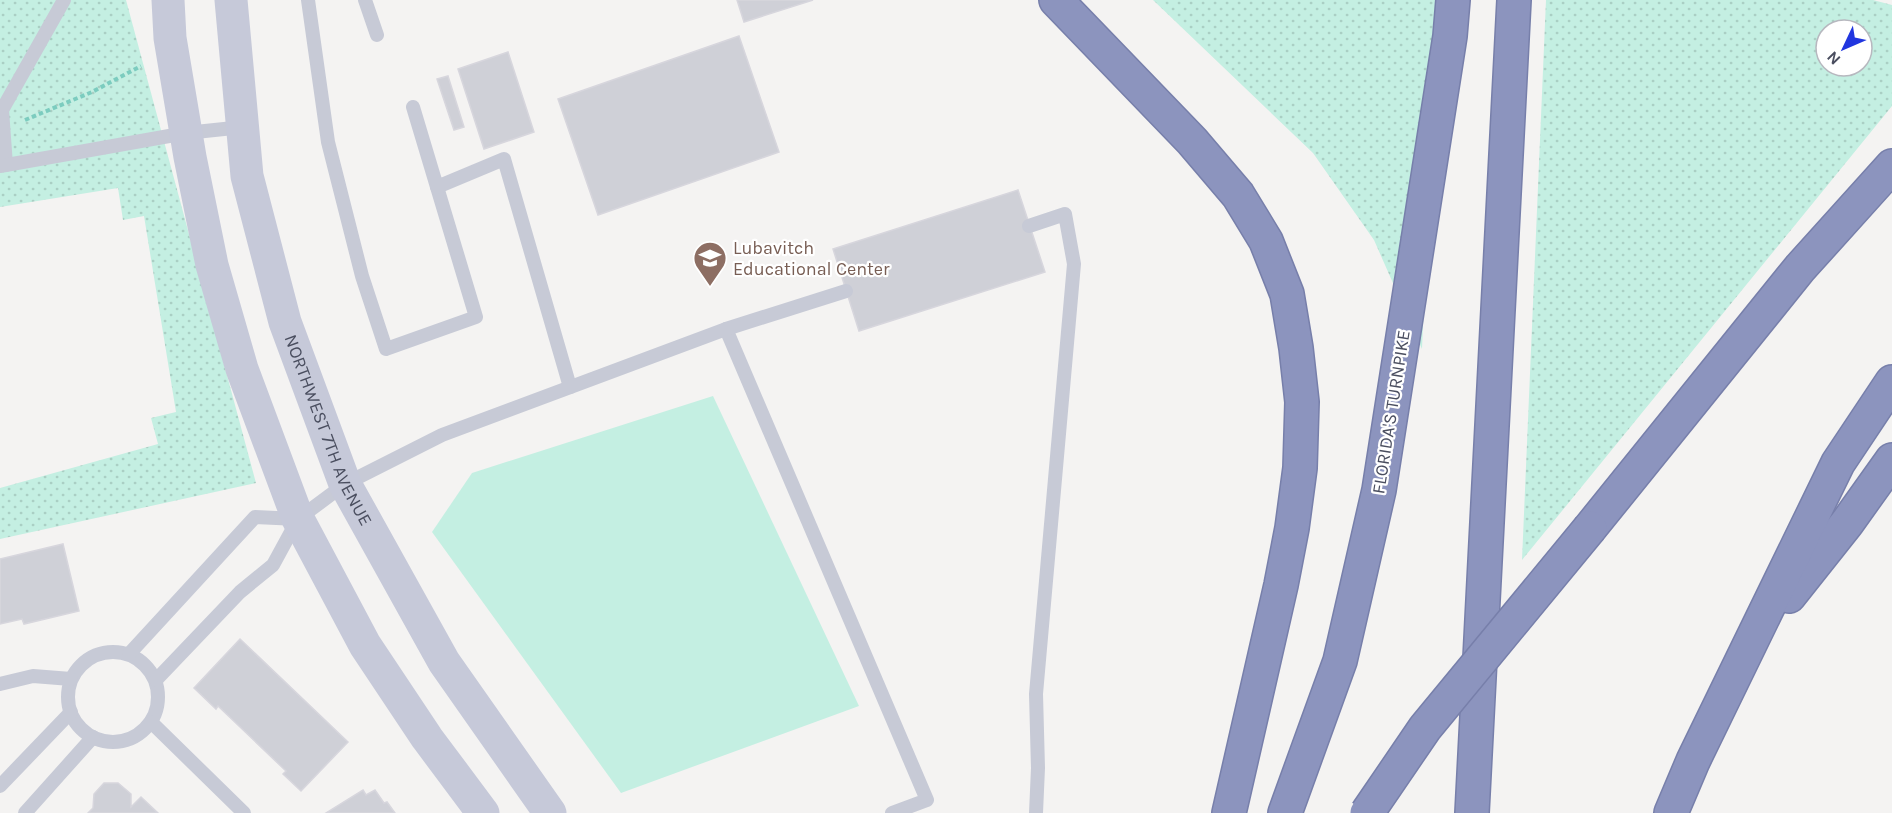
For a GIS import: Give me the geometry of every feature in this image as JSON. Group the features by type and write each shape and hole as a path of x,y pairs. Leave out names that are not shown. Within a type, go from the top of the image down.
{"highway":[{"path":"1056,0 1192,141 1238,195 1266,241 1287,294 1302,402 1300,468 1281,585 1228,813"},
{"name":"FLORIDA'S TURNPIKE","path":"1285,813 1340,661 1379,490 1454,0"},
{"path":"1472,813 1514,0"},
{"path":"1367,813 1425,728 1800,268 1892,166"},
{"path":"1671,813 1693,761 1838,463 1892,382"},
{"path":"1752,642 1847,523 1892,460"}],"street":[{"path":"168,0 170,38 212,265 242,369 298,519 366,645 427,738 483,813"},
{"name":"NORTHWEST 7TH AVENUE","path":"231,0 247,176 285,322 345,484 444,662 550,813"}],"lane":[{"path":"64,0 2,110 3,165 186,134 243,127"},
{"path":"308,0 328,142 362,276 386,349 476,317 413,107"},
{"path":"365,0 376,35"},
{"path":"437,187 504,159 570,387"},
{"path":"1029,226 1065,214 1074,264 1036,694 1038,768 1036,813"},
{"path":"156,680 240,592 273,565 298,519 345,484 442,435 726,329 846,291"},
{"path":"726,329 927,800 892,813"},
{"path":"129,654 255,517 298,519"},
{"path":"116,651 129,654 140,660 156,680 157,709 142,732 131,738 118,742 93,737 76,722 71,712 68,690 71,679 89,658 116,651"},
{"path":"0,684 33,676 71,679"},
{"path":"0,786 71,712"},
{"path":"150,722 244,813"},
{"path":"25,813 93,737"}],"path":[{"path":"21,121 92,92 141,66"}],"green space":[{"path":"0,0 126,0 256,483 0,539 0,488 158,444 151,418 176,412 144,216 123,220 118,188 0,207"},
{"path":"1153,0 1437,0 1422,349 1374,240 1313,153"},
{"path":"1546,0 1873,0 1892,5 1892,106 1522,560"},
{"path":"713,396 859,706 621,793 432,532 472,473"}],"building":[{"path":"737,0 813,0 744,22"},
{"path":"739,36 779,152 598,215 558,99"},
{"path":"508,52 534,132 484,149 458,69"},
{"path":"448,76 464,127 454,130 437,79"},
{"path":"1018,190 1045,272 859,331 833,249"},
{"path":"63,544 79,611 24,624 22,619 0,624 0,559"},
{"path":"240,639 348,742 301,791 283,774 286,771 218,706 216,709 194,688"},
{"path":"104,783 118,783 131,794 131,807 141,797 158,813 88,813 93,808 94,794"},
{"path":"363,790 366,795 375,790 395,813 326,813"}],"place":[{"name":"Lubavitch Educational Center","path":"710,287"}]}
